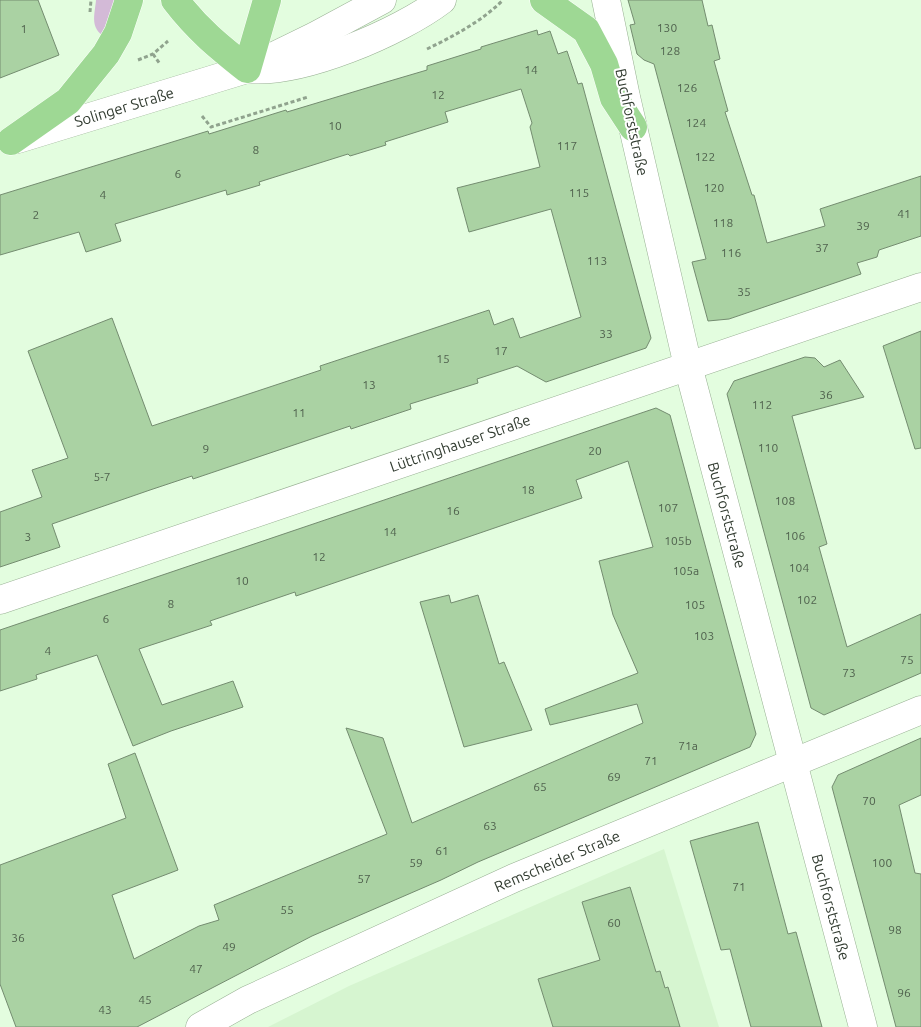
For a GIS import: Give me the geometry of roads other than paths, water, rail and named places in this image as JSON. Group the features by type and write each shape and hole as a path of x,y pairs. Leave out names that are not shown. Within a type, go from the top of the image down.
{"highway":[{"path":"6,143 68,101 106,54 118,33 128,0"},
{"path":"175,0 190,20 211,41 247,69 267,0"},
{"path":"544,0 586,30 604,64 614,98 633,127"}],"street":[{"name":"Solinger Straße","path":"6,143 247,69 315,36 382,0"},
{"name":"Solinger Straße","path":"247,69 261,70 292,67 334,53 375,38 420,15 442,0"},
{"name":"Buchforststraße","path":"606,0 688,366 863,1027"},
{"name":"Lüttringhauser Straße","path":"0,600 921,287"},
{"name":"Remscheider Straße","path":"200,1027 248,1000 514,878 921,710"}]}
